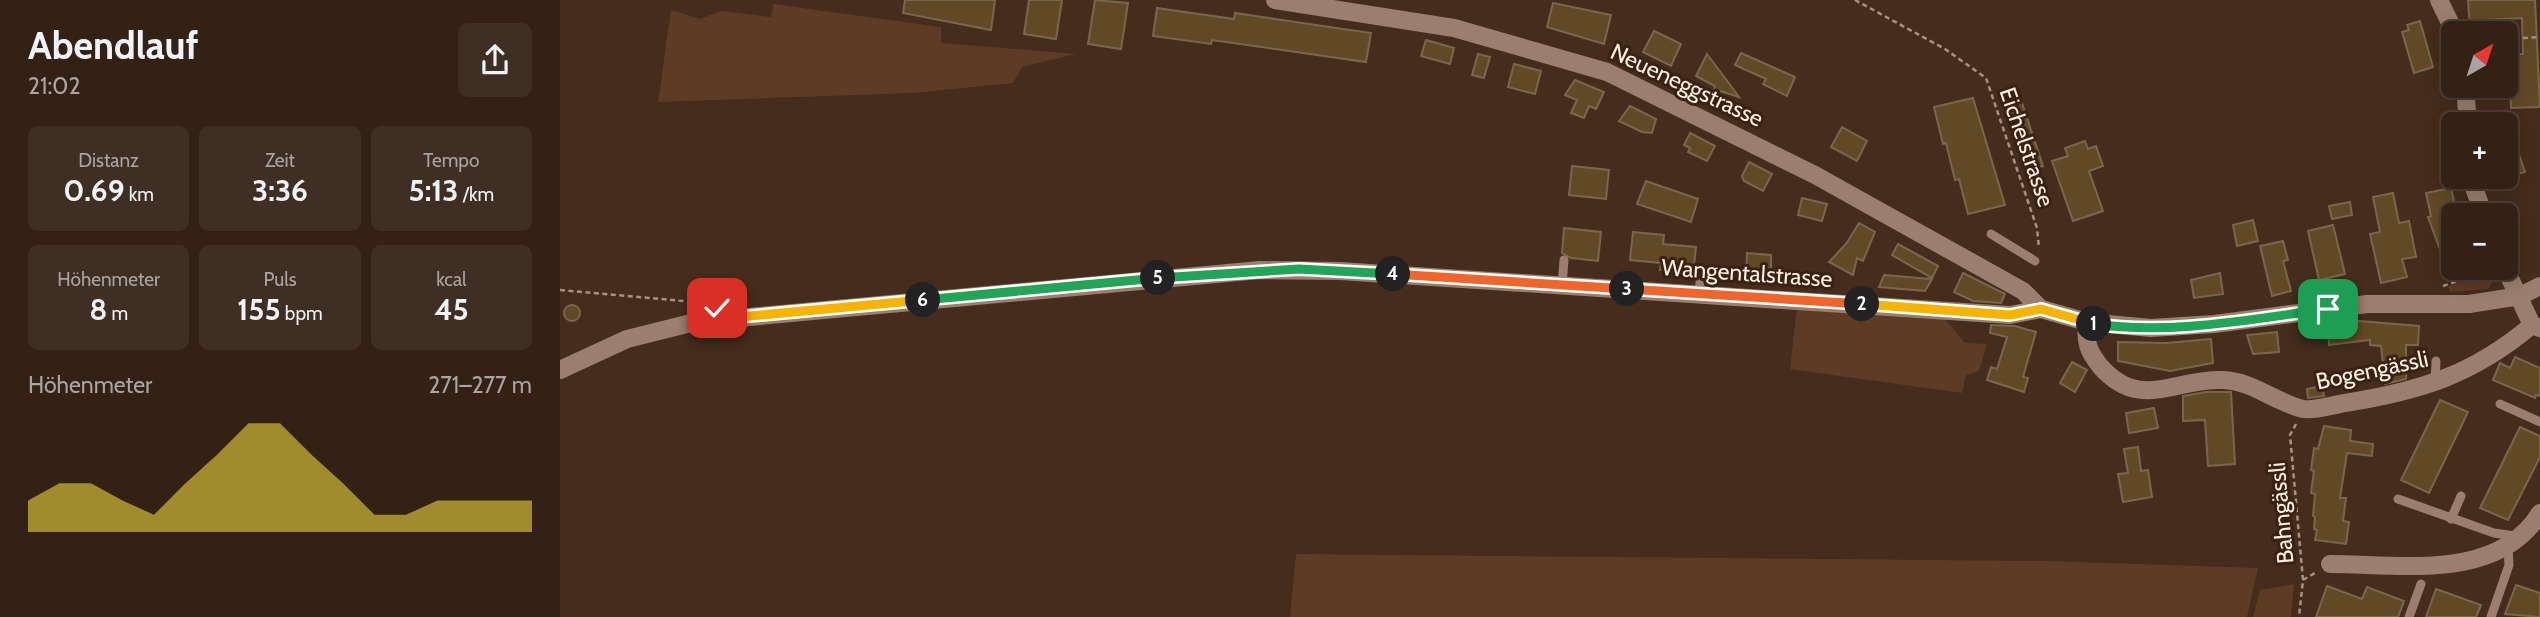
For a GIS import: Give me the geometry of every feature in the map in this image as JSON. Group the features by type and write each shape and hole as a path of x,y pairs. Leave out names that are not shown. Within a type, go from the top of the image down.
{"street":[{"name":"Neueneggstrasse","path":"1275,0 1454,29 1607,72 1815,175 2022,291 2041,309"},
{"path":"2439,0 2449,21"},
{"name":"Wangentalstrasse","path":"560,370 627,339 662,329 728,318 1260,270 1340,271 2010,315 2041,309 2087,323 2151,328 2214,324 2367,304 2469,304 2520,296 2540,286"},
{"path":"2509,280 2536,326"},
{"name":"Bogengässli","path":"2087,323 2087,347 2111,378 2126,387 2152,391 2222,380 2240,382 2304,409 2382,397 2435,384 2484,361 2536,326"},
{"path":"2330,564 2460,563 2514,541 2539,517"}],"lane":[{"path":"1991,234 2035,261"},
{"path":"1562,286 1564,260"},
{"path":"1699,294 1701,272"},
{"path":"2435,384 2436,360"},
{"path":"2500,404 2540,422"},
{"path":"2451,519 2461,496"},
{"path":"2398,499 2514,541 2509,565 2491,617"},
{"path":"2409,617 2421,584"}],"path":[{"name":"Eichelstrasse","path":"1855,0 1945,49 1986,78 2037,228 2040,243 2035,261"},
{"path":"2518,38 2540,37"},
{"path":"2443,286 2460,280"},
{"path":"560,290 618,297 696,301 717,308 728,318"},
{"name":"Bahngässli","path":"2299,617 2303,580 2290,435 2304,409"}],"shaded area":[{"path":"773,4 941,27 941,43 1076,54 1022,67 1013,83 913,93 658,102 671,10 700,19 721,11 771,17"},
{"path":"2464,280 2493,280 2488,289 2450,292 2448,286"},
{"path":"1797,308 1943,317 1965,343 1987,344 1979,371 1966,375 1962,393 1790,369"},
{"path":"1296,554 2047,561 2258,568 2247,617 1290,617"},
{"path":"2294,584 2291,617 2253,617 2260,590"}],"building":[{"path":"905,0 995,0 991,30 903,13"},
{"path":"1029,0 1062,0 1056,39 1024,34"},
{"path":"1095,0 1128,3 1121,49 1088,44"},
{"path":"2468,0 2535,0 2540,107 2511,108 2511,98 2518,98 2518,54 2523,54 2522,18 2470,21"},
{"path":"1553,3 1611,15 1604,44 1547,27"},
{"path":"1157,8 1234,19 1235,13 1371,33 1366,62 1212,40 1211,44 1153,36"},
{"path":"2420,21 2433,67 2414,73 2402,32 2409,30 2407,25"},
{"path":"1654,31 1681,44 1671,66 1643,52"},
{"path":"1426,40 1454,48 1450,64 1421,56"},
{"path":"1741,53 1795,77 1787,96 1763,84 1766,79 1735,65"},
{"path":"1478,54 1490,57 1484,78 1472,75"},
{"path":"1707,54 1739,97 1714,89 1715,86 1696,76"},
{"path":"1514,64 1541,71 1535,94 1508,87"},
{"path":"1575,80 1604,92 1596,109 1589,106 1584,118 1571,113 1577,100 1565,95"},
{"path":"2020,97 2043,166 2028,171 2007,101"},
{"path":"1973,98 2005,205 1968,214 1959,179 1955,180 1946,143 1943,144 1934,107"},
{"path":"1630,106 1656,119 1652,133 1642,132 1619,121"},
{"path":"1842,127 1867,141 1857,161 1831,147"},
{"path":"1690,133 1715,146 1707,161 1688,152 1690,148 1684,145"},
{"path":"2085,141 2088,149 2096,146 2103,166 2089,171 2103,211 2073,221 2052,161 2068,156 2065,148"},
{"path":"2518,151 2525,172 2518,174"},
{"path":"1749,162 1772,174 1763,191 1744,181 1742,176"},
{"path":"1572,166 1609,170 1606,199 1569,195"},
{"path":"1646,181 1698,199 1691,222 1637,204"},
{"path":"2451,189 2454,203 2441,203 2441,252 2428,217 2431,216 2426,193"},
{"path":"2393,193 2399,223 2409,221 2416,257 2402,259 2407,277 2381,283 2370,234 2380,232 2373,197"},
{"path":"1802,198 1827,204 1822,221 1798,215"},
{"path":"2350,202 2352,215 2332,219 2329,206"},
{"path":"2253,220 2258,241 2237,246 2233,225"},
{"path":"1859,223 1875,232 1863,261 1857,258 1853,275 1829,262 1846,244"},
{"path":"2333,225 2345,274 2319,280 2308,231"},
{"path":"1564,228 1601,232 1598,261 1571,258 1562,253"},
{"path":"1633,232 1664,235 1663,244 1696,247 1693,274 1660,270 1661,263 1630,260"},
{"path":"2283,241 2288,260 2283,261 2291,291 2272,296 2260,246"},
{"path":"1898,244 1938,266 1932,278 1892,255"},
{"path":"1747,253 1771,255 1771,276 1746,275"},
{"path":"1963,273 2005,294 2001,303 1973,301 1954,292"},
{"path":"2220,273 2223,294 2194,298 2191,280"},
{"path":"1884,275 1932,279 1925,291 1879,287"},
{"path":"569,305 575,305 580,313 578,319 569,321 564,316 564,310"},
{"path":"2359,321 2419,326 2418,345 2406,345 2406,379 2385,384 2381,346 2370,345 2370,340 2329,345 2328,326"},
{"path":"1991,325 2015,326 2036,332 2023,377 2028,378 2024,392 1987,380 1991,367 1997,369 2007,337 1990,333"},
{"path":"2277,332 2279,352 2253,354 2247,335"},
{"path":"2211,339 2213,363 2170,371 2118,361 2118,342 2166,343"},
{"path":"2515,357 2540,368 2540,396 2536,395 2535,398 2493,380 2500,363 2510,368"},
{"path":"2072,362 2087,370 2075,392 2060,383"},
{"path":"2322,386 2324,396 2308,398 2307,389"},
{"path":"2231,392 2235,464 2208,466 2205,420 2183,421 2183,396"},
{"path":"2440,400 2468,412 2429,493 2401,480"},
{"path":"2154,408 2158,428 2129,433 2126,413"},
{"path":"2324,426 2351,430 2350,441 2373,444 2372,456 2347,453 2340,498 2346,498 2343,521 2349,522 2346,544 2315,540 2315,494 2311,493 2314,471 2311,470 2314,448 2318,449"},
{"path":"2520,427 2540,436 2540,457 2508,520 2480,508"},
{"path":"2138,447 2141,471 2148,470 2152,497 2123,502 2118,474 2128,473 2124,449"},
{"path":"2516,585 2540,593 2540,617 2505,614"},
{"path":"2327,586 2362,599 2367,587 2404,601 2398,617 2316,617"},
{"path":"2436,589 2481,605 2476,617 2426,617"}],"route":[{"path":"717,308 728,318 1174,276 1299,269 2010,315 2041,309 2087,323 2133,328 2214,324 2328,309"}]}
